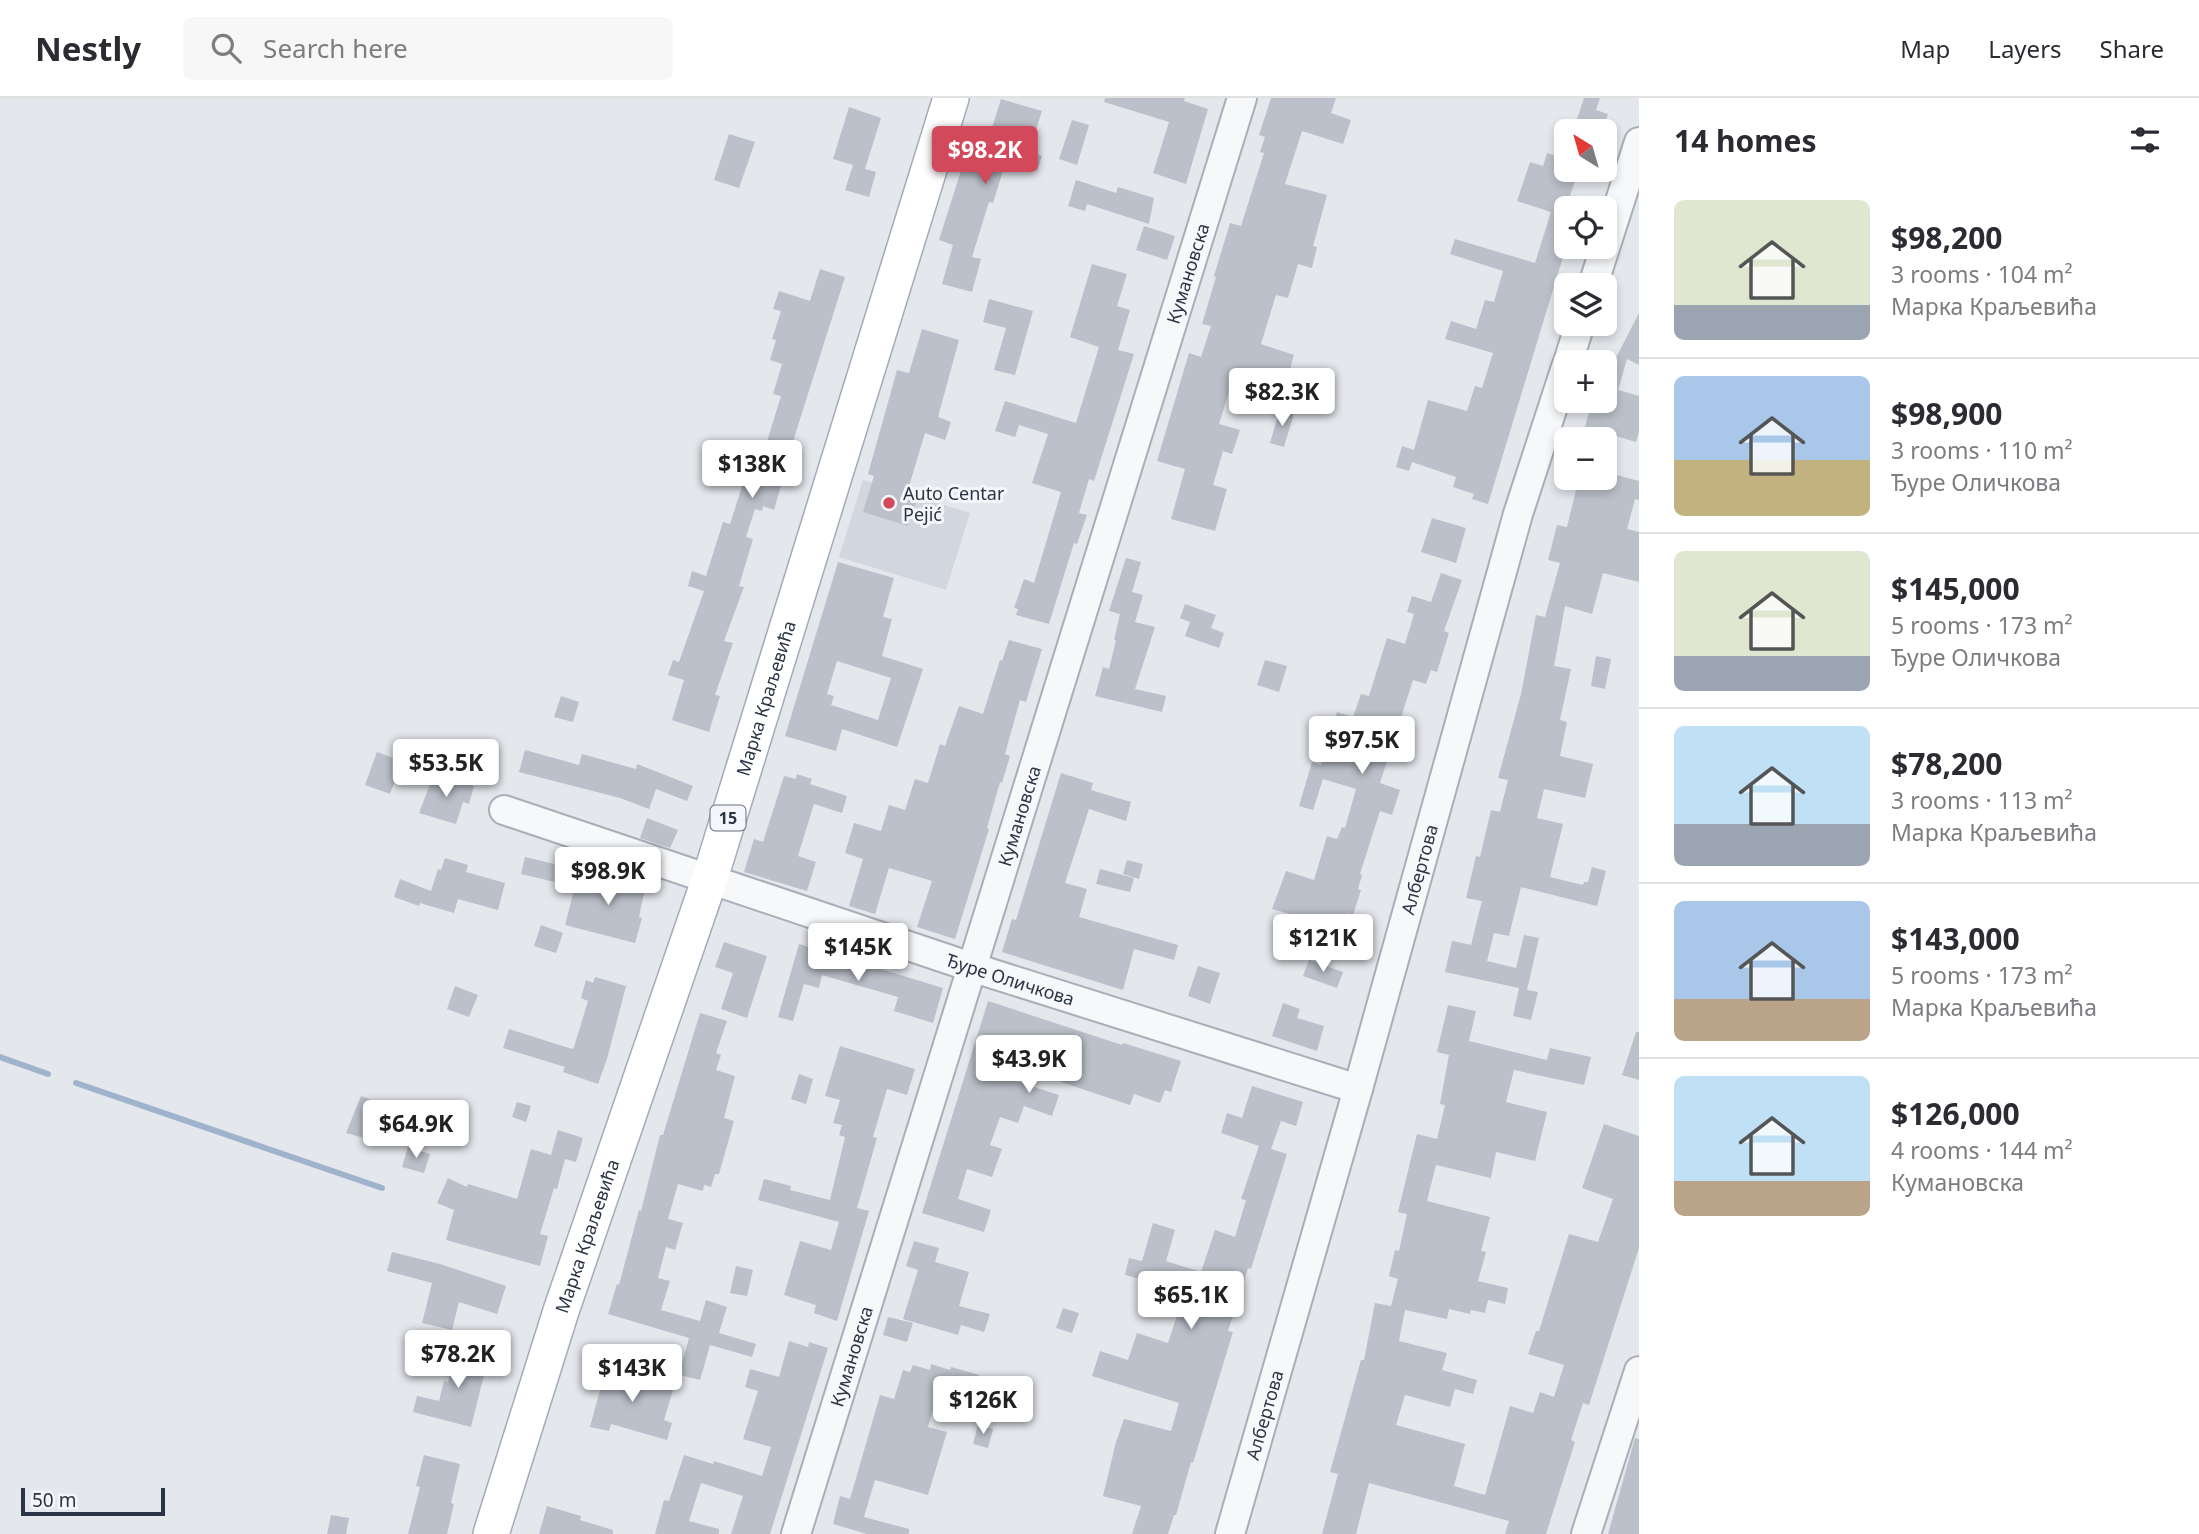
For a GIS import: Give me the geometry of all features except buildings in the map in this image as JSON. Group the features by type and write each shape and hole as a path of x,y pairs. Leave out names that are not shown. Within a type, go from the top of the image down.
{"main road":[{"name":"Марка Краљевића","path":"491,1534 561,1311 710,878 951,98"}],"street":[{"name":"Кумановска","path":"796,1534 1242,98"},
{"path":"1596,273 1639,142"},
{"name":"Албертова","path":"1230,1534 1358,1089 1518,514 1554,404"},
{"name":"Ђуре Оличкова","path":"504,810 971,967 1358,1089"},
{"path":"1586,1534 1639,1371"}],"shaded area":[{"path":"863,480 970,513 946,590 839,557"}],"waterway":[{"path":"0,1057 48,1074"},
{"path":"76,1083 382,1188"}],"place":[{"name":"Auto Centar Pejić","path":"889,503"}]}
